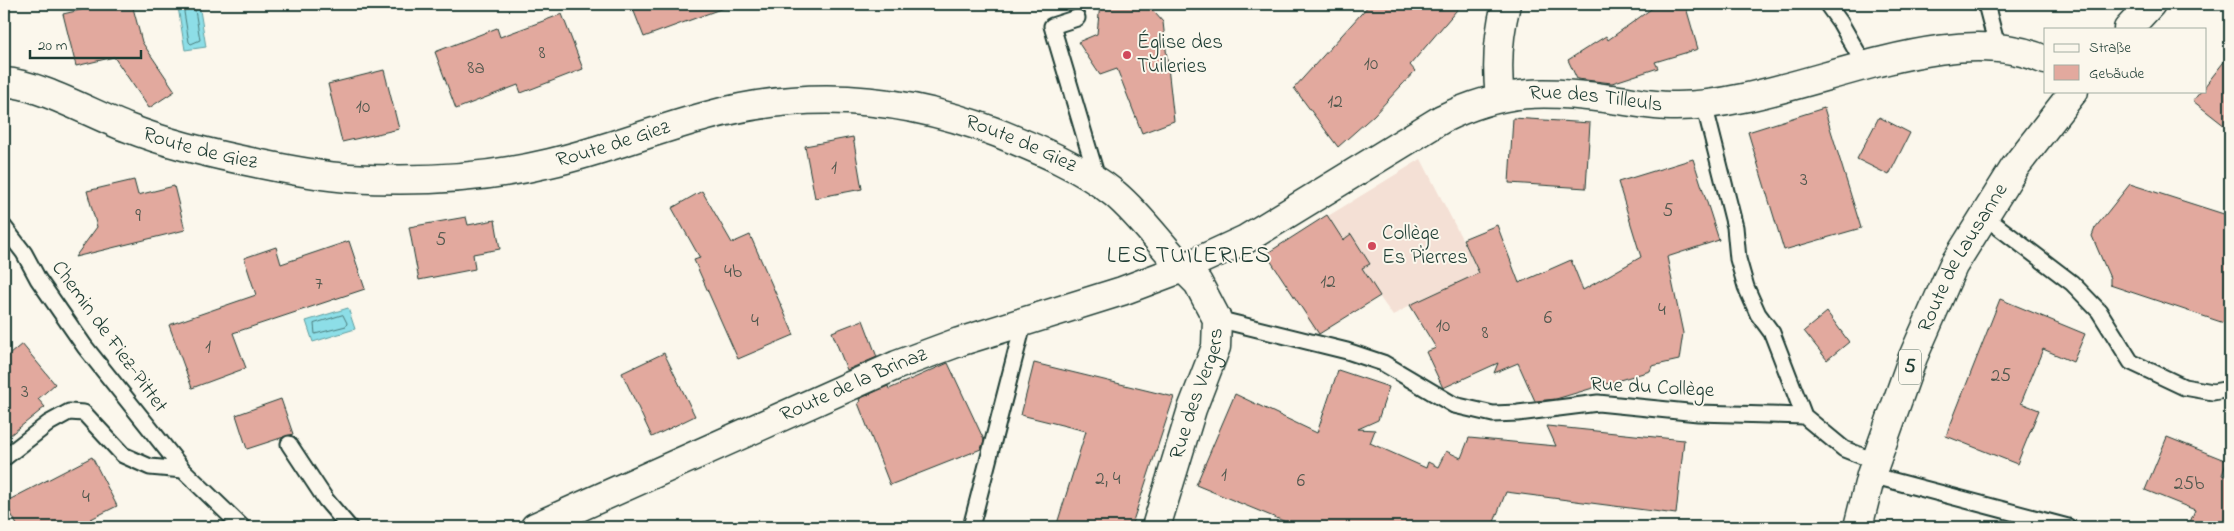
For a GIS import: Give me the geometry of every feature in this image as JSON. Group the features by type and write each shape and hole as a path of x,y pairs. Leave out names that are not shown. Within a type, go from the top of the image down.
{"street":[{"path":"1500,97 1497,57 1499,34 1506,4"},
{"path":"2129,28 2151,4"},
{"name":"Rue des Tilleuls","path":"1183,268 1246,239 1442,119 1464,108 1500,97 1540,92 1671,106 1704,104 1775,91 1865,66 1935,52 1997,46 2032,54 2044,60"},
{"name":"Route de Giez","path":"4,82 59,99 172,145 289,170 346,178 437,179 498,173 550,164 708,115 745,107 816,98 900,105 949,117 1016,140 1098,182 1116,195 1145,223 1183,268"},
{"name":"Route de Lausanne","path":"1858,527 1874,469 1914,357 1953,266 2015,167 2073,92"},
{"name":"Rue des Vergers","path":"1156,527 1192,409 1216,347 1217,319 1198,283 1183,268"},
{"name":"Route de la Brinaz","path":"535,527 897,365 1183,268"}],"lane":[{"path":"1827,4 1840,22 1865,66"},
{"path":"1986,4 1997,46"},
{"path":"1078,18 1052,26 1098,182"},
{"path":"1704,104 1735,227 1738,259 1746,287 1758,314 1772,333 1804,416 1844,450 1874,469 2068,527"},
{"path":"1984,216 2072,283 2099,311 2131,362 2184,387 2212,392 2230,389"},
{"name":"Chemin de Fiez-Pittet","path":"4,227 24,253 38,278 85,348 183,470 242,527"},
{"name":"Rue du Collège","path":"1217,319 1347,351 1383,363 1454,405 1492,414 1518,413 1598,403 1698,413 1804,416"},
{"path":"970,527 1024,321"},
{"path":"4,458 49,422 69,412 84,413 123,455 150,467 183,470"},
{"path":"290,444 326,500 349,527"}],"shaded area":[{"name":"Collège Es Pierres","path":"1421,159 1480,274 1410,305 1393,316 1379,296 1318,335 1266,254"}],"water":[{"path":"199,4 206,47 185,50 178,7"},
{"path":"348,308 355,329 313,342 306,321"}],"building":[{"path":"106,4 132,4 142,42 175,91 149,108 114,57 76,66 63,14"},
{"path":"631,4 725,4 726,7 644,37"},
{"name":"Église des Tuileries","path":"1100,4 1147,4 1163,22 1174,121 1142,133 1117,69 1100,75 1078,42 1097,34"},
{"path":"1370,4 1462,4 1410,65 1415,71 1374,115 1338,147 1294,88"},
{"path":"1658,4 1685,4 1698,49 1655,62 1658,68 1612,83 1577,79 1568,60 1606,36 1608,40"},
{"path":"562,14 583,69 521,93 518,85 456,109 435,52 497,28 500,37"},
{"path":"2230,54 2230,130 2193,101 2200,92 2206,92 2206,85"},
{"path":"384,70 399,129 342,142 328,84"},
{"path":"1824,108 1861,228 1784,250 1748,132"},
{"path":"1879,117 1910,133 1889,175 1857,159"},
{"path":"1513,118 1590,123 1586,188 1509,183"},
{"path":"853,137 862,189 815,198 805,146"},
{"path":"1693,159 1719,240 1667,257 1683,333 1679,360 1652,366 1650,371 1556,399 1535,401 1518,363 1494,373 1498,363 1443,388 1426,352 1436,348 1410,305 1479,273 1463,239 1497,225 1519,283 1571,260 1583,290 1641,257 1618,182"},
{"path":"134,180 138,195 174,186 185,230 75,257 97,227 87,191"},
{"path":"2130,184 2230,216 2230,325 2110,285 2110,278 2092,236 2095,228"},
{"path":"702,191 732,243 750,235 794,335 738,359 694,260 700,258 672,208"},
{"path":"1327,215 1343,240 1351,234 1370,264 1362,268 1380,296 1319,334 1266,254"},
{"path":"466,217 468,225 495,220 500,249 473,254 475,269 419,280 409,227"},
{"path":"349,241 365,289 233,333 246,368 192,388 169,325 256,295 244,258 276,247 281,264"},
{"path":"2000,299 2085,334 2073,362 2043,349 2021,403 2039,410 2017,464 1946,436"},
{"path":"1827,312 1849,342 1827,360 1804,331"},
{"path":"863,320 877,357 847,370 832,332"},
{"path":"22,344 55,384 38,399 45,407 4,440 4,359"},
{"path":"664,353 695,416 652,437 622,373"},
{"path":"948,363 984,440 981,449 890,485 858,403 860,402 859,399 888,386 889,389"},
{"path":"1034,363 1174,397 1131,527 1056,527 1086,431 1021,415"},
{"path":"1338,370 1389,387 1378,420 1358,429 1375,430 1370,443 1426,468 1428,462 1438,467 1446,451 1461,458 1469,438 1556,446 1547,426 1684,440 1676,514 1506,492 1492,527 1298,527 1196,485 1235,394 1317,433"},
{"path":"281,399 293,434 247,449 236,415"},
{"path":"2167,437 2227,461 2222,475 2230,478 2230,527 2188,527 2195,510 2145,490"},
{"path":"92,457 117,506 91,519 95,527 18,527 5,502"}],"place":[{"name":"Église des Tuileries","path":"1127,55"},
{"name":"Collège Es Pierres","path":"1372,246"}],"district":[{"name":"LES TUILERIES","path":"1189,256"}]}
